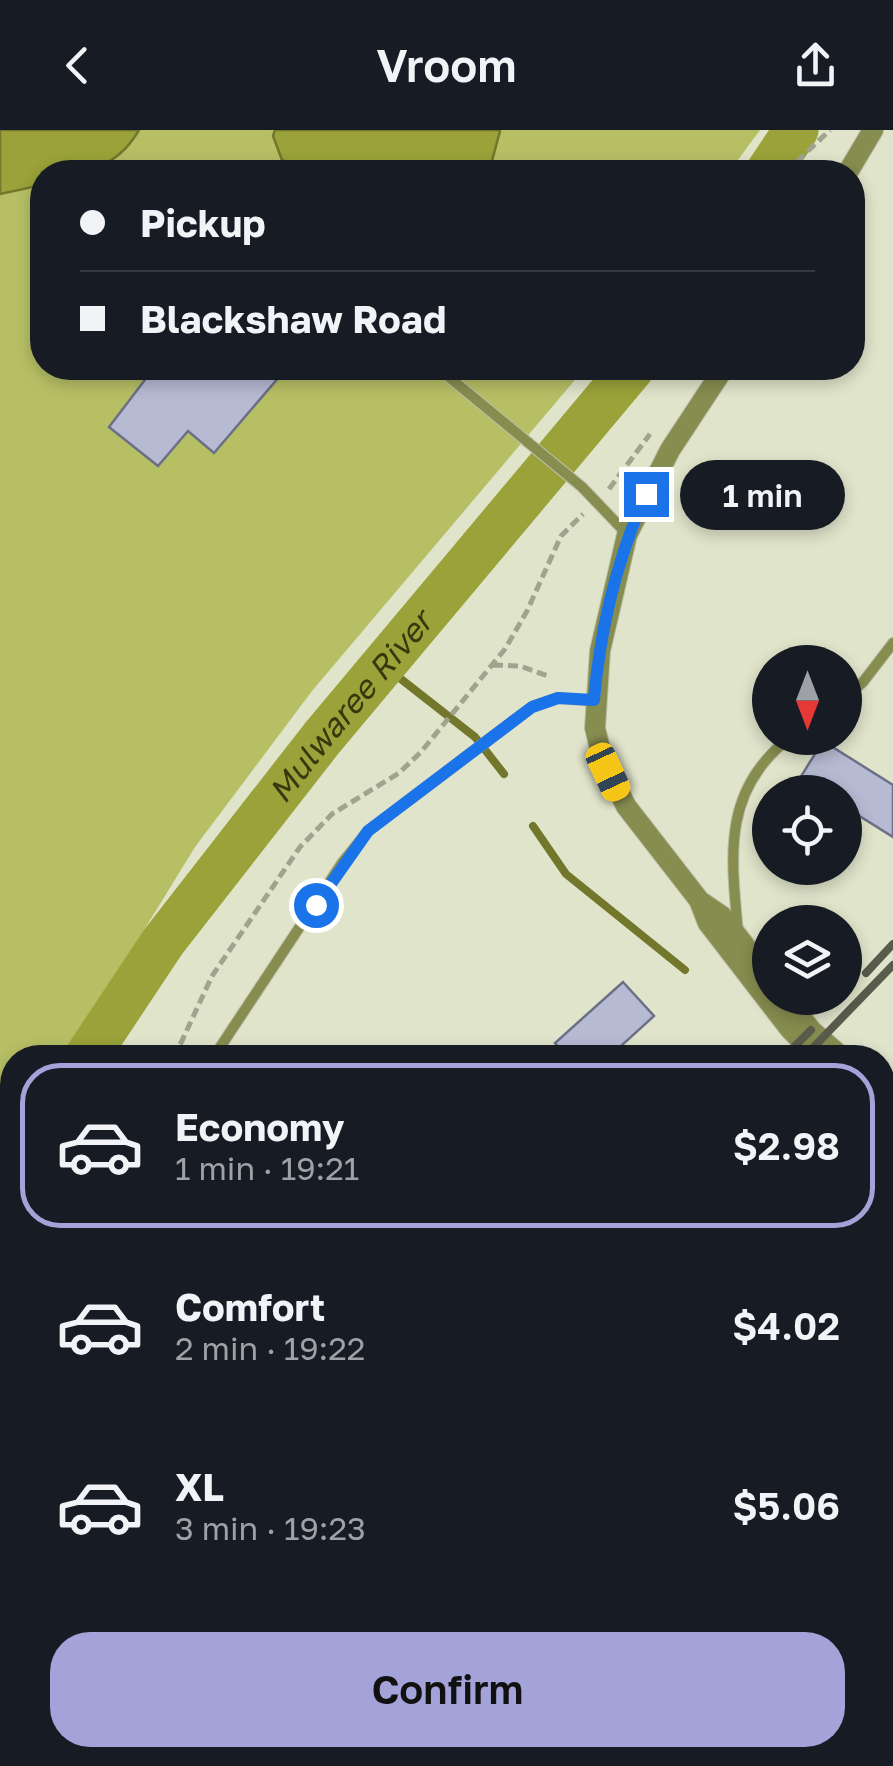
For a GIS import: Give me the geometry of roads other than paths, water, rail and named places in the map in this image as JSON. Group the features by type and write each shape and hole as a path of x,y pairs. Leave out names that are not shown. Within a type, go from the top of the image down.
{"street":[{"path":"855,160 873,130"},
{"path":"716,380 670,450 627,535 600,651 594,700 597,741 618,791 699,900 708,923 805,1045"},
{"path":"699,900 722,916 752,955"},
{"path":"799,1015 828,1045"}],"lane":[{"path":"452,380 599,503 627,535"},
{"path":"862,683 893,643"},
{"path":"222,1045 368,831 545,701 594,700"},
{"path":"739,938 732,858 738,811 762,762 770,755"}],"waterway":[{"name":"Mulwaree River","path":"776,160 796,130"},
{"name":"Mulwaree River","path":"95,1045 163,942 322,738 622,380"},
{"path":"383,665 475,737 504,774"},
{"path":"533,826 566,874 685,970"}],"railway":[{"path":"866,973 893,944"},
{"path":"816,1045 893,965"},
{"path":"796,1045 811,1030"}]}
